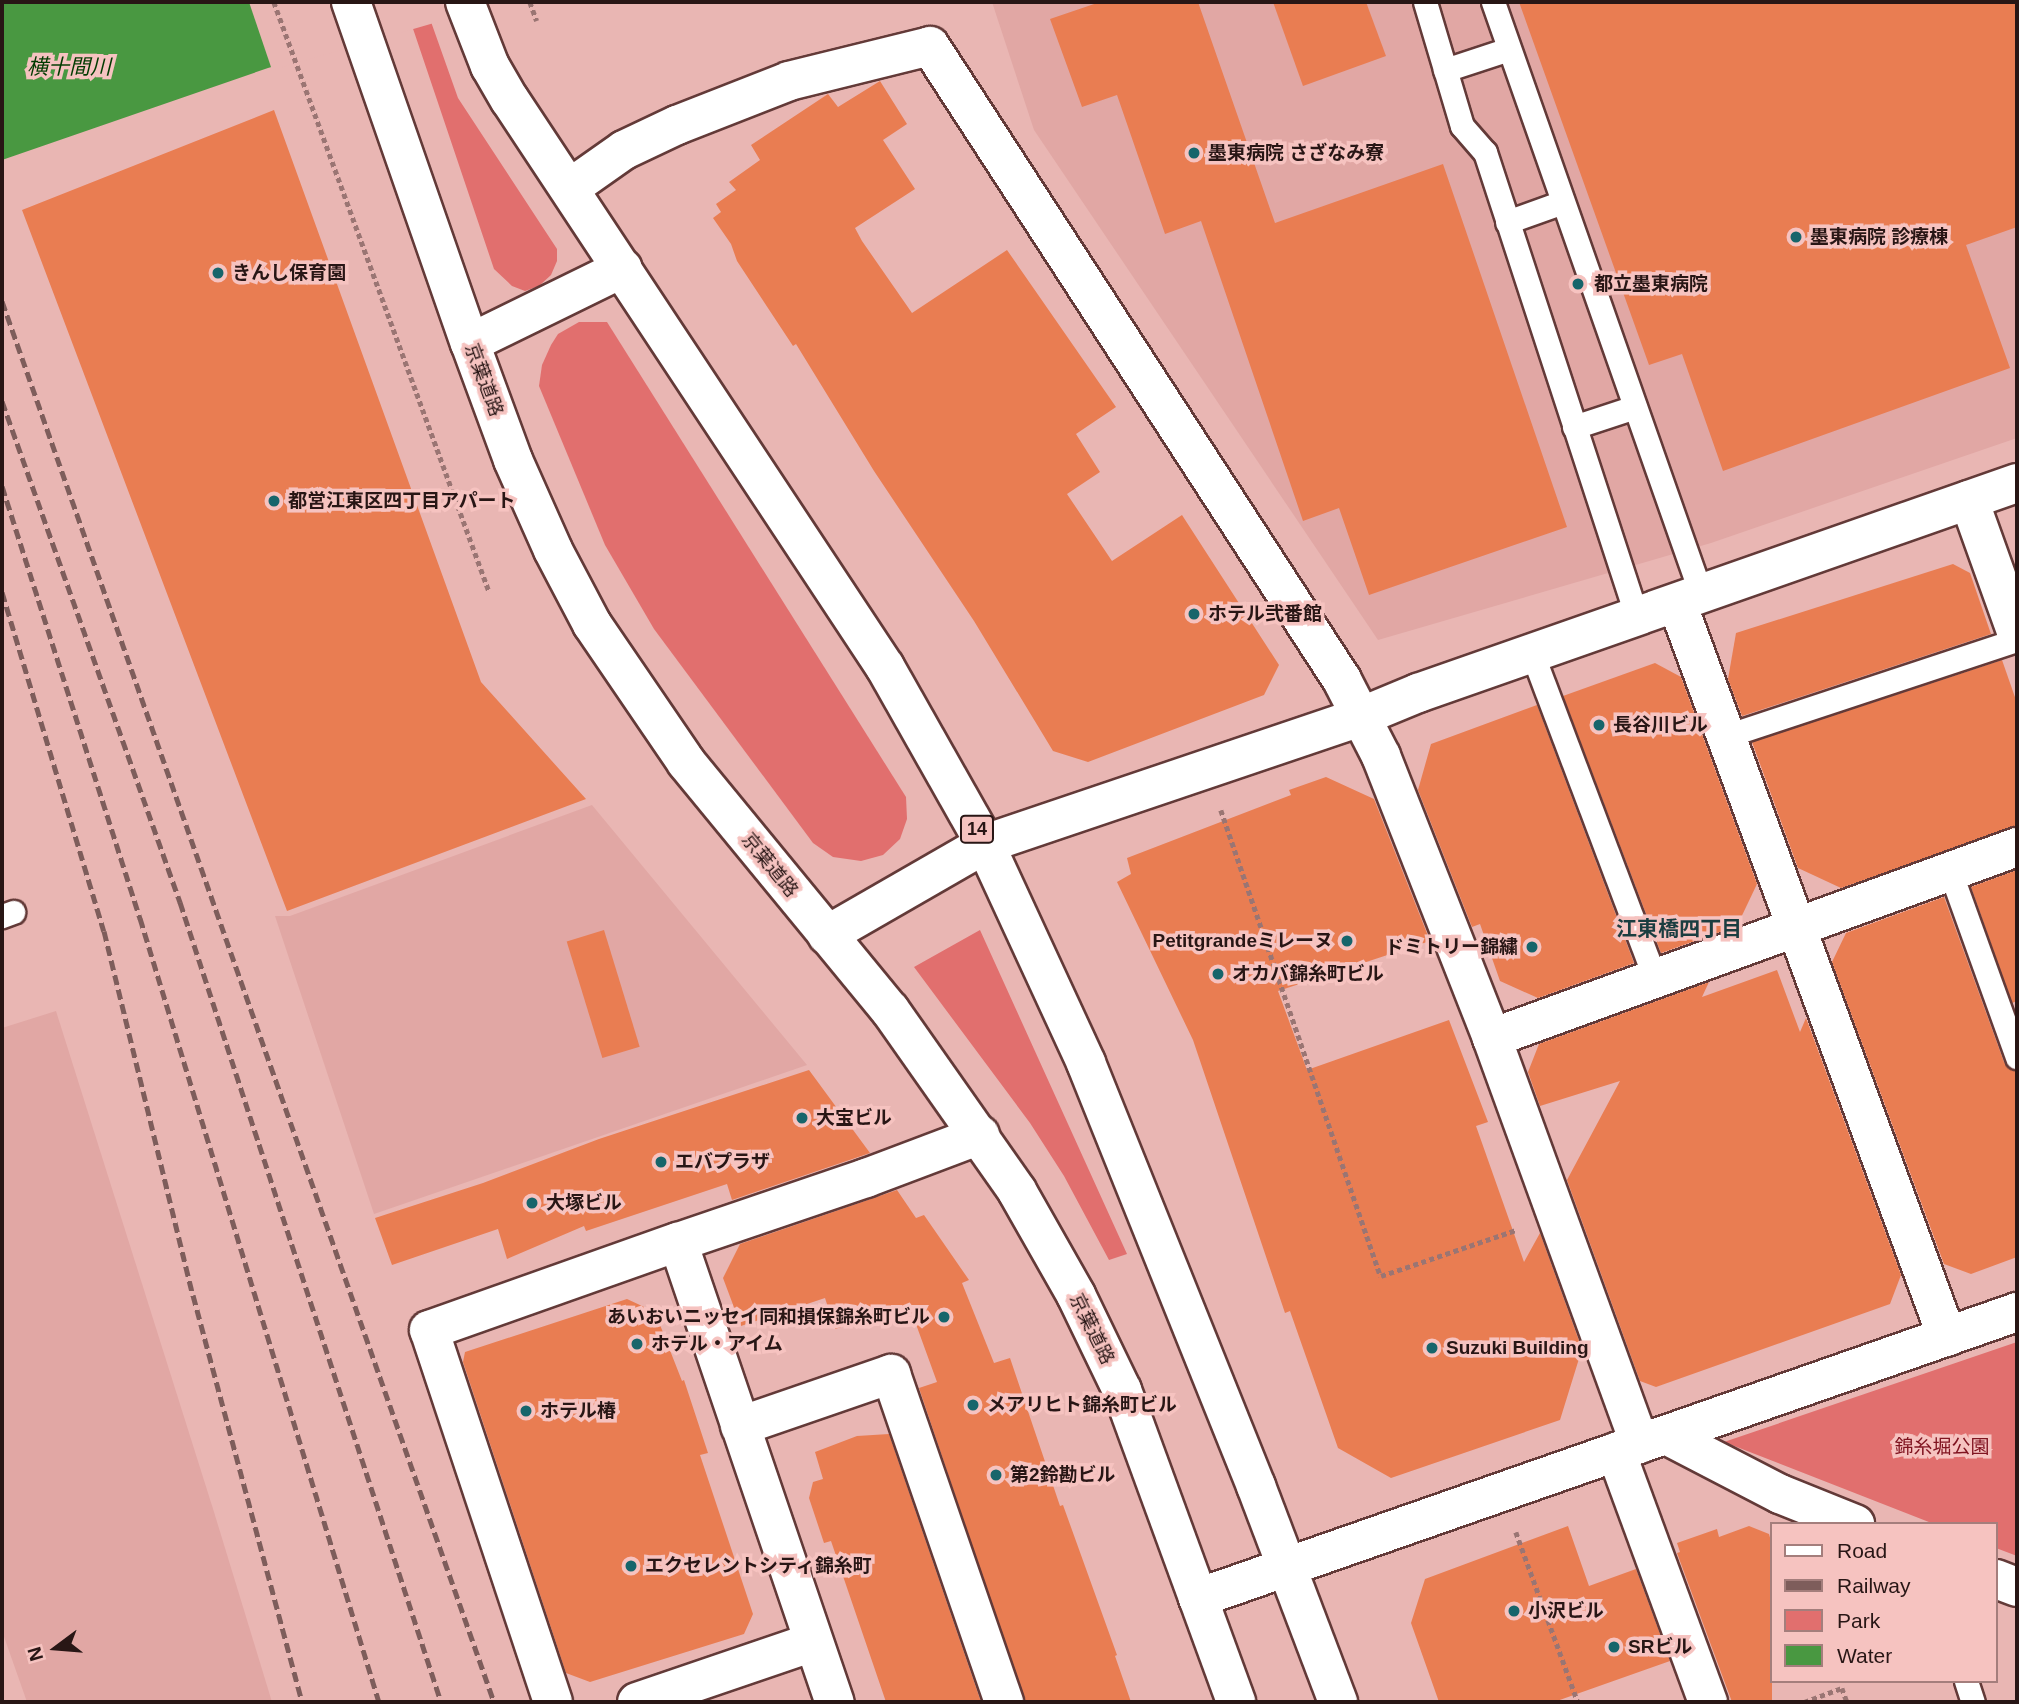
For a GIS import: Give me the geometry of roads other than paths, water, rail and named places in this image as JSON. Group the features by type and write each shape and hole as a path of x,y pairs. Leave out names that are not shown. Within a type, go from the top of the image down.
{"main road":[{"name":"京葉道路","path":"351,2 470,342 518,471 553,550 592,624 685,762 890,1010 1017,1191 1076,1295 1122,1390 1236,1702"},
{"name":"14","path":"469,16 510,100 886,667 985,844 1086,1063 1338,1702"},
{"path":"570,188 624,150 689,120 789,81 930,46 1336,669 1381,756 1492,1038 1641,1444 1708,1702"},
{"path":"470,342 623,268"},
{"path":"827,935 985,844 1360,717 1532,653 2017,483"},
{"path":"1969,500 2017,634"},
{"path":"1689,598 1726,736 1947,1337"},
{"path":"1492,1038 2017,847"},
{"path":"553,1702 429,1330 866,1178 980,1135"},
{"path":"678,1242 835,1702"},
{"path":"1198,1598 2017,1312"},
{"path":"740,1426 891,1374 1004,1702"},
{"path":"1641,1444 1850,1522"},
{"path":"1998,1581 2017,1587"},
{"path":"637,1702 813,1643"}],"lane":[{"path":"1425,2 1462,126 1483,148 1637,616"},
{"path":"1493,2 1635,407 1689,598"},
{"path":"1445,69 1509,49"},
{"path":"1507,222 1563,202"},
{"path":"1574,427 1635,407"},
{"path":"1726,736 2017,640"},
{"path":"1532,653 1655,978"},
{"path":"1950,871 2017,1058"},
{"path":"1967,1683 1973,1702"}],"water":[{"name":"横十間川","path":"2,2 495,2 268,68 2,160"}],"railway":[{"path":"2,301 494,1702"},
{"path":"2,401 180,902 441,1702"},
{"path":"2,486 140,918 379,1702"},
{"path":"2,592 104,931 193,1295 302,1702"}],"place":[{"name":"墨東病院 さざなみ寮","path":"1194,153"},
{"name":"墨東病院 診療棟","path":"1796,237"},
{"name":"きんし保育園","path":"218,273"},
{"name":"都立墨東病院","path":"1578,284"},
{"name":"都営江東区四丁目アパート","path":"274,501"},
{"name":"ホテル弐番館","path":"1194,614"},
{"name":"長谷川ビル","path":"1599,725"},
{"name":"Petitgrandeミレーヌ","path":"1347,941"},
{"name":"ドミトリー錦繍","path":"1532,947"},
{"name":"オカバ錦糸町ビル","path":"1218,974"},
{"name":"大宝ビル","path":"802,1118"},
{"name":"エバプラザ","path":"661,1162"},
{"name":"大塚ビル","path":"532,1203"},
{"name":"あいおいニッセイ同和損保錦糸町ビル","path":"944,1317"},
{"name":"ホテル・アイム","path":"637,1344"},
{"name":"Suzuki Building","path":"1432,1348"},
{"name":"メアリヒト錦糸町ビル","path":"973,1405"},
{"name":"ホテル椿","path":"526,1411"},
{"name":"第2鈴勘ビル","path":"996,1475"},
{"name":"エクセレントシティ錦糸町","path":"631,1566"},
{"name":"小沢ビル","path":"1514,1611"},
{"name":"SRビル","path":"1614,1647"}],"district":[{"name":"江東橋四丁目","path":"1679,929"}],"park label":[{"name":"錦糸堀公園","path":"1942,1447"}]}
